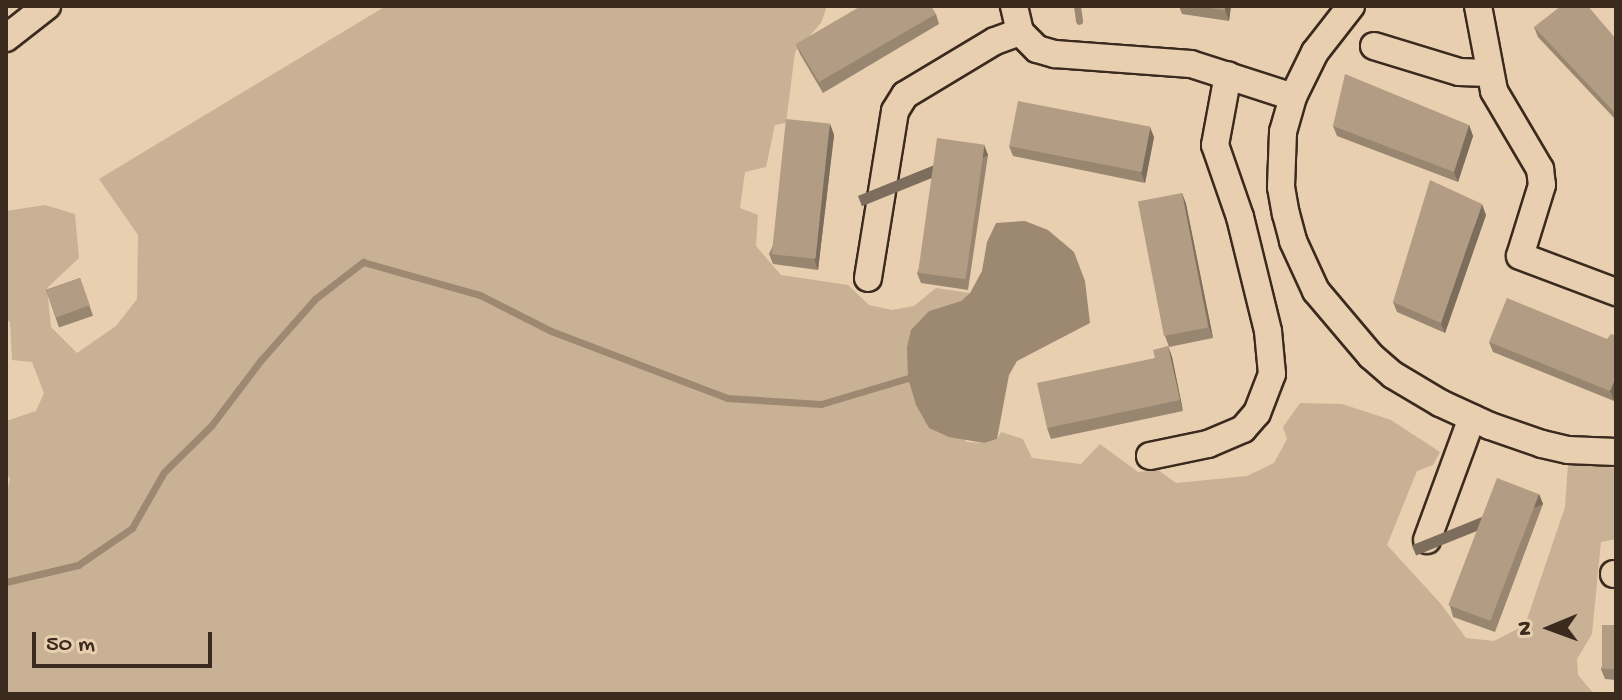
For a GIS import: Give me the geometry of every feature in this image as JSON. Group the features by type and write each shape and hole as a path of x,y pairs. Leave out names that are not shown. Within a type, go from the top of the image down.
{"street":[{"path":"6,38 47,6"},
{"path":"1351,6 1315,52 1293,97 1283,132 1281,187 1293,241 1316,291 1333,315 1393,375 1472,418 1568,450 1616,452"},
{"path":"1478,6 1490,73 1503,109 1540,169 1542,185 1520,256 1616,292"},
{"path":"868,278 895,111 905,95 970,54 1017,19 1037,49 1081,59 1172,61 1228,75 1293,97"},
{"path":"1374,46 1459,72 1490,73"},
{"path":"1150,456 1208,444 1243,429 1263,403 1272,374 1268,331 1244,231 1215,145 1228,75"},
{"path":"1427,540 1472,418"}],"shaded area":[{"path":"386,6 827,6 821,23 795,52 786,123 775,125 766,167 745,172 740,208 758,215 756,246 781,275 848,285 869,305 892,310 914,306 936,288 970,293 961,301 929,311 966,442 983,443 997,439 1001,432 1023,439 1032,458 1081,464 1100,444 1138,472 1158,470 1176,483 1247,476 1274,463 1287,439 1283,427 1300,403 1342,404 1391,420 1440,452 1433,465 1417,471 1387,545 1441,604 1466,638 1494,641 1525,625 1565,507 1568,463 1616,468 1616,539 1601,542 1592,634 1577,659 1578,675 1594,694 6,694 6,498 10,478 6,474 6,421 36,411 44,393 32,362 12,360 10,322 6,319 6,211 45,205 75,214 79,258 47,288 51,327 77,353 116,326 137,299 138,235 99,179"},
{"path":"1025,221 1048,230 1074,252 1085,281 1090,323 1017,361 1009,375 997,439 984,443 949,437 929,428 916,405 908,378 907,347 911,330 929,311 961,301 970,293 982,271 987,242 996,223"}],"building":[{"path":"861,6 931,6 936,14 819,82 796,44"},
{"path":"1193,6 1225,6 1225,10"},
{"path":"1561,6 1588,6 1616,39 1616,114 1534,27"},
{"path":"1345,74 1469,125 1454,172 1333,126"},
{"path":"1018,101 1151,127 1142,172 1009,146"},
{"path":"786,119 830,124 816,259 772,254"},
{"path":"937,138 985,145 966,279 918,273"},
{"path":"1430,180 1482,204 1441,323 1393,302"},
{"path":"1182,193 1208,327 1164,336 1138,202"},
{"path":"80,278 90,305 56,318 46,290"},
{"path":"1507,298 1607,339 1611,334 1616,336 1616,377 1610,391 1489,342"},
{"path":"1168,346 1180,400 1047,428 1037,383 1155,358 1153,350"},
{"path":"1497,478 1539,494 1490,621 1448,605"},
{"path":"1602,625 1616,625 1616,669 1602,669"}],"waterway":[{"path":"1077,6 1079,21"},
{"path":"6,582 78,565 132,528 164,472 211,426 261,360 315,299 363,262 480,295 551,331 727,398 821,404 908,378"}]}
